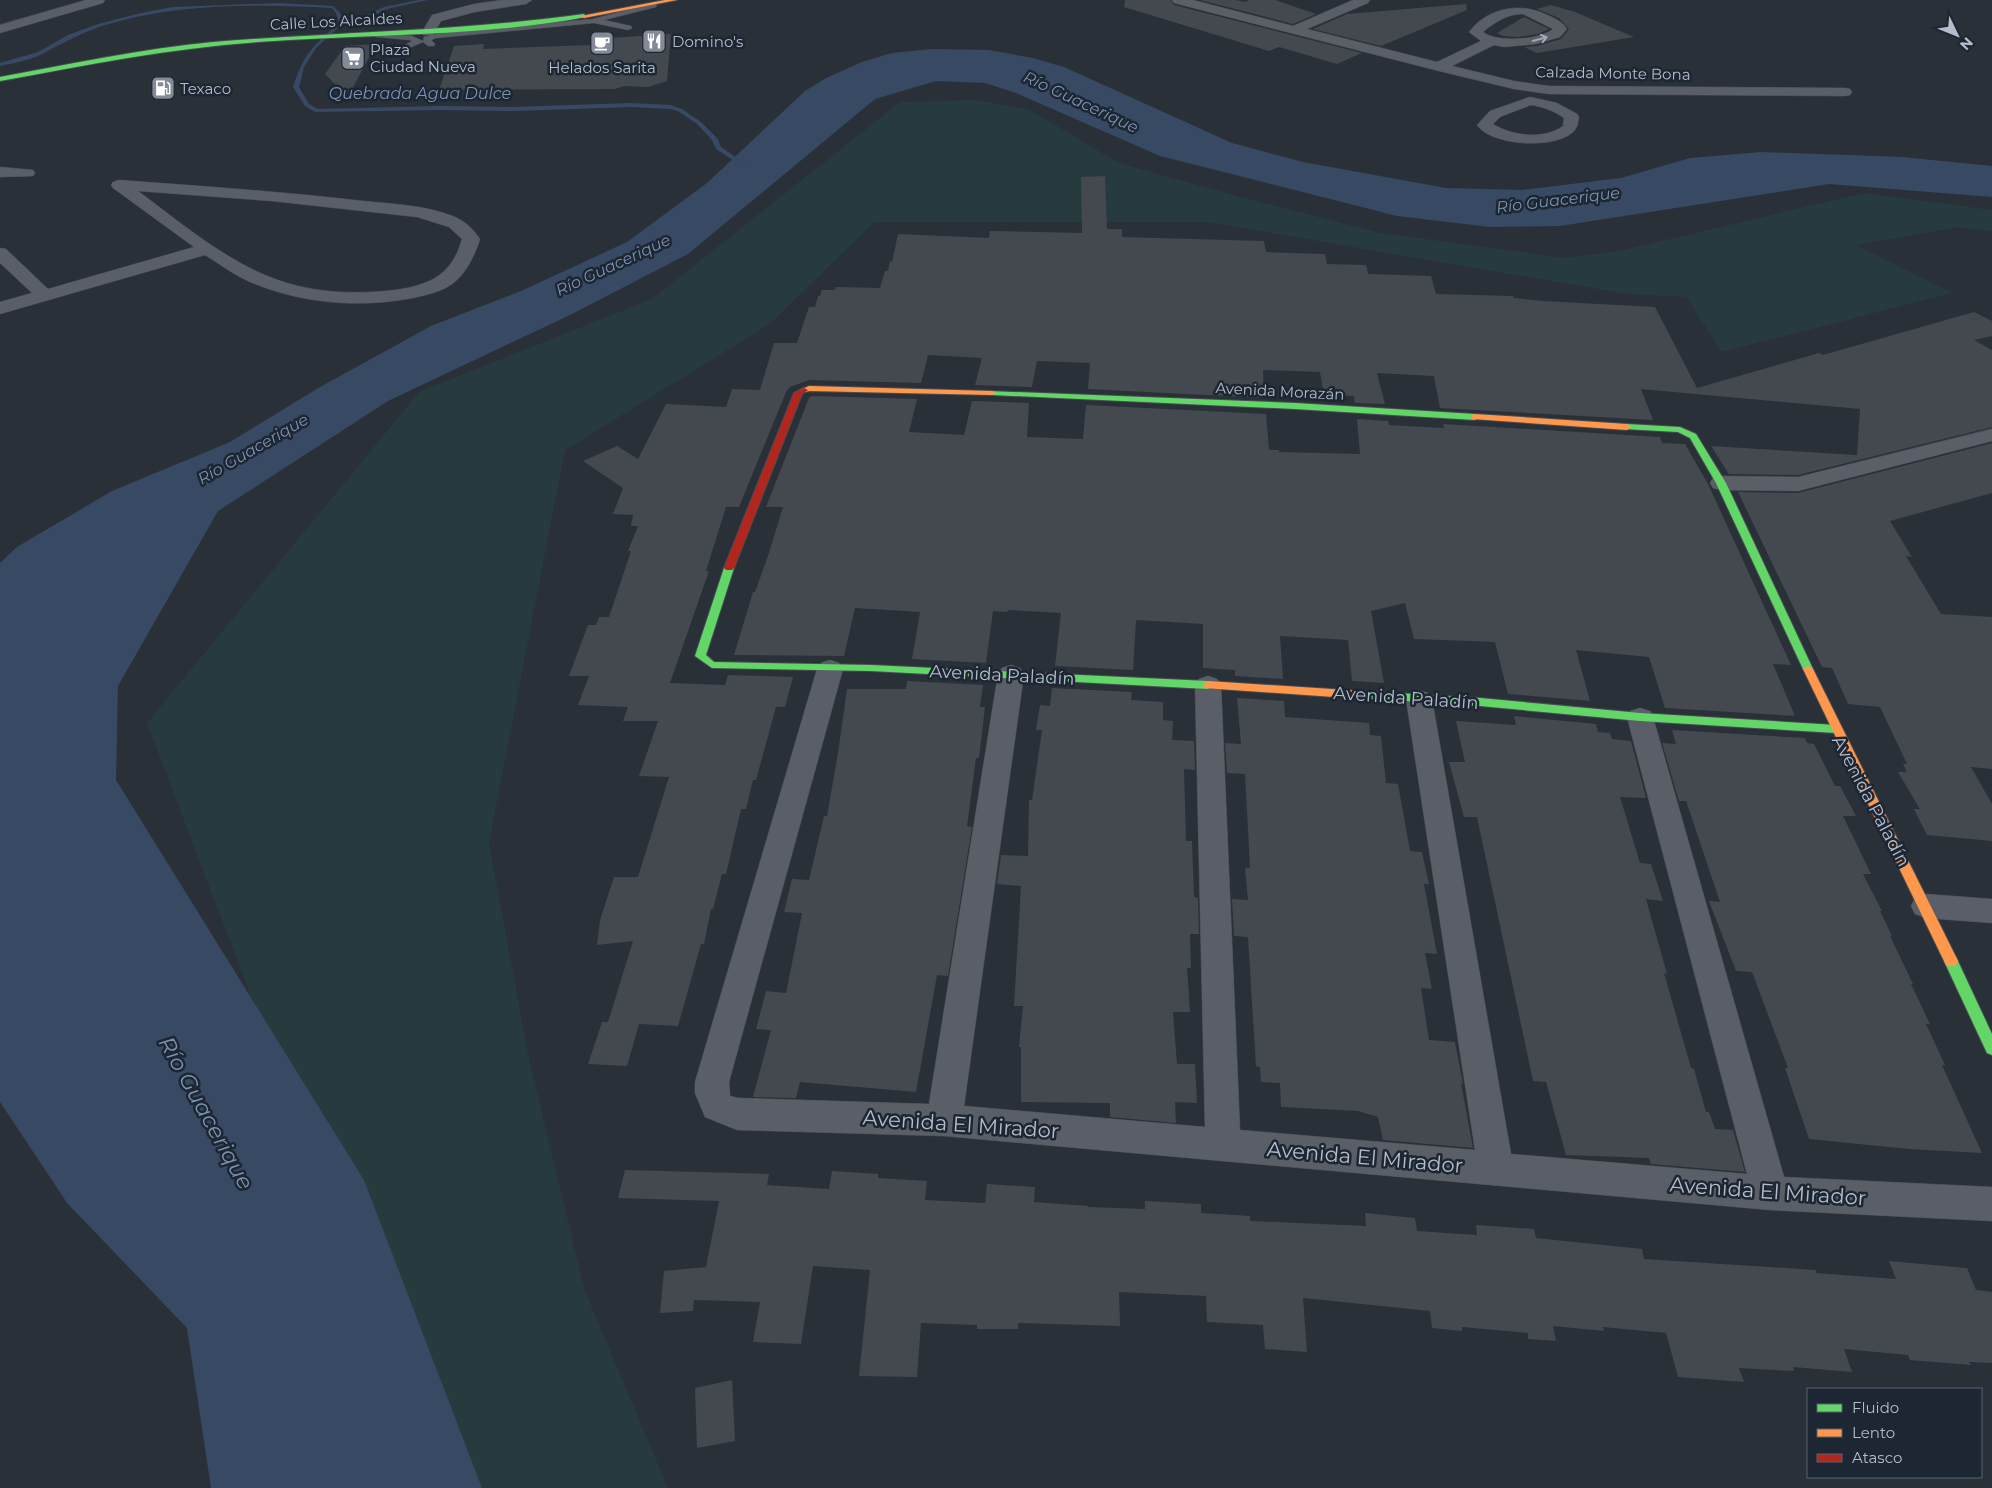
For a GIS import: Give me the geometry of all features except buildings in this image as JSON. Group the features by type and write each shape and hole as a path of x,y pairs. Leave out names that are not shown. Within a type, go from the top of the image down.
{"street":[{"path":"0,29 99,0"},
{"path":"429,38 436,18 474,8 526,0"},
{"name":"Calzada Monte Bona","path":"1178,0 1439,67 1514,84 1544,96 1845,92"},
{"path":"1296,29 1364,0"},
{"name":"Calle Los Alcaldes","path":"0,79 210,44 376,35 429,38 670,1"},
{"path":"1439,67 1492,41 1504,43 1536,40 1561,30 1558,25 1533,12 1512,9 1490,19 1475,32 1481,38 1492,41"},
{"path":"1544,96 1572,116 1570,127 1562,134 1549,140 1510,136 1494,132 1484,125 1495,114 1544,96"},
{"path":"0,172 27,173"},
{"path":"0,308 43,294 207,249 261,280 324,297 365,298 404,294 430,287 446,280 459,266 469,248 471,239 466,230 440,216 418,212 272,196 119,185 207,249"},
{"path":"0,253 43,294"},
{"name":"Avenida Morazán","path":"712,665 700,656 716,599 798,393 809,388 980,392 1295,406 1680,430 1693,436 1721,483 1836,729"},
{"path":"1721,483 1798,484 1992,435"},
{"name":"Avenida Paladín","path":"712,665 830,669 871,668 1208,685 1419,699 1640,717 1836,729 1926,906 1992,1049"},
{"name":"Avenida El Mirador","path":"830,669 712,1082 712,1093 717,1106 737,1114 944,1120 1770,1194 1992,1204"},
{"path":"944,1120 1011,674"},
{"path":"1208,685 1223,1144"},
{"path":"1419,699 1496,1169"},
{"path":"1640,717 1770,1194"},
{"path":"1926,906 1992,911"}],"lane":[{"path":"429,38 427,42 427,39 441,35 524,29 594,21 670,1"},
{"path":"594,21 628,31 631,21 629,12"},
{"path":"520,40 524,29"},
{"path":"376,35 412,38 420,42 410,45"}],"green space":[{"path":"977,100 1030,110 1119,163 1237,196 1381,233 1566,258 1619,251 1864,193 1992,210 1992,232 1959,227 1856,245 1952,293 1722,352 1686,297 1627,294 1207,222 874,222 770,324 565,450 489,843 529,1059 585,1291 668,1488 447,1488 290,1099 147,723 419,392 652,299 900,102"}],"water":[{"name":"Río Guacerique","path":"932,49 989,50 1033,58 1064,67 1232,143 1303,162 1446,188 1522,190 1621,178 1690,158 1761,152 1902,157 1992,166 1992,197 1829,184 1560,226 1490,227 1397,216 1160,156 1016,93 985,83 936,81 875,99 688,254 570,315 388,401 218,511 118,686 116,780 364,1180 482,1488 211,1488 187,1328 67,1203 0,1102 0,563 17,547 112,491 230,442 320,387 431,326 521,291 627,242 707,183 805,91 826,78 862,62 892,53"}],"waterway":[{"path":"341,23 360,20 386,8 426,0"},
{"name":"Quebrada Agua Dulce","path":"0,65 40,53 70,36 100,25 173,8 279,4 333,7 338,13 341,23"},
{"name":"Quebrada Agua Dulce","path":"341,23 314,47 302,67 296,87 307,105 317,111 439,108 514,109 631,105 670,107 680,110 699,123 715,139 718,148 744,165"}],"traffic: fast":[{"path":"0,79 159,50 213,44 492,27 584,16"},
{"path":"992,393 1295,406 1475,417"},
{"path":"1627,427 1680,430 1693,436 1721,483 1808,669"},
{"path":"729,568 700,656 712,665 871,668 1208,685"},
{"path":"1363,695 1480,702 1640,717 1836,729"},
{"path":"1951,961 1992,1049"}],"traffic: slow":[{"path":"584,16 674,0"},
{"path":"804,390 809,388 992,393"},
{"path":"1475,417 1627,427"},
{"path":"1808,669 1951,961"},
{"path":"1208,685 1363,695"}],"traffic: jam":[{"path":"729,568 798,393 804,390"}],"place":[{"name":"Domino's","path":"654,41"},
{"name":"Helados Sarita","path":"602,43"},
{"name":"Plaza Ciudad Nueva","path":"353,58"},
{"name":"Texaco","path":"163,88"}]}
